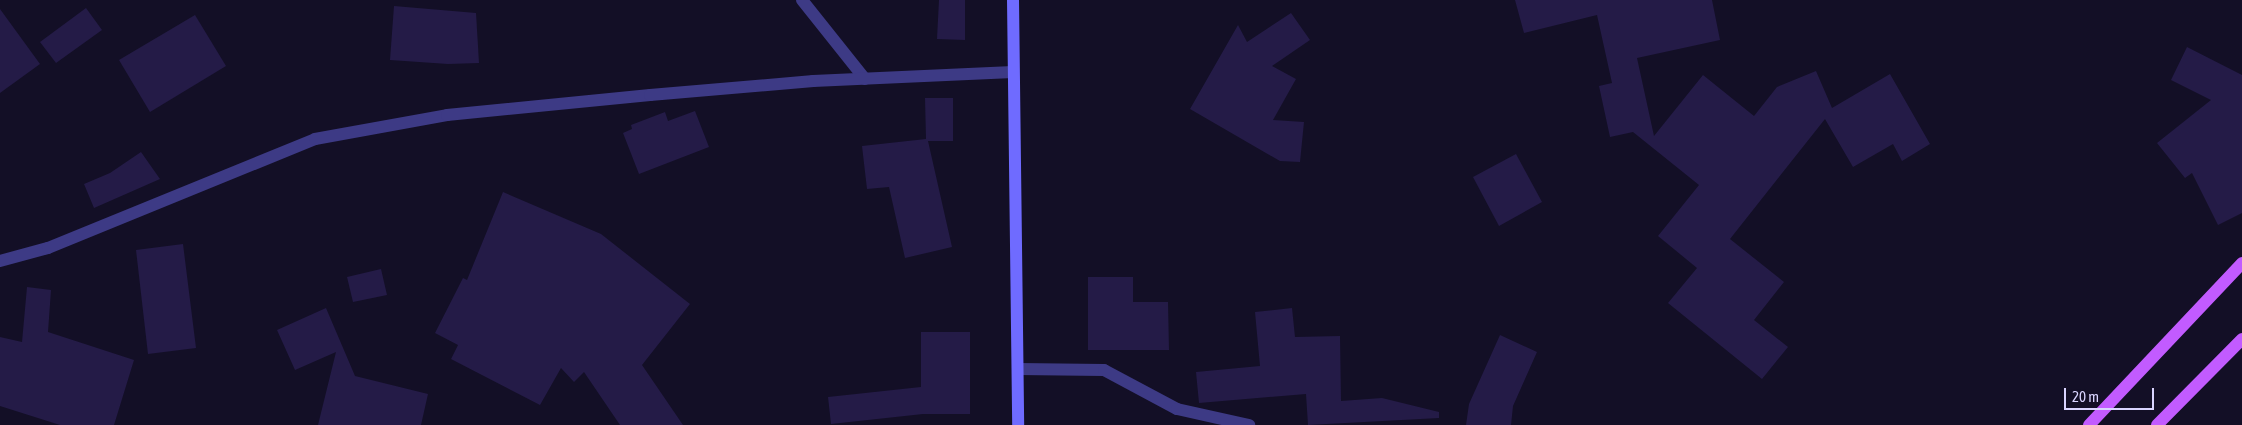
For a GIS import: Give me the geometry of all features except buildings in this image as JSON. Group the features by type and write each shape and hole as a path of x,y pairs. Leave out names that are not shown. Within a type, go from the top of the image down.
{"main road":[{"path":"1013,0 1018,425"},
{"path":"2089,425 2242,263"},
{"path":"2158,425 2242,339"}],"street":[{"path":"802,0 865,79"},
{"path":"0,261 48,248 315,139 447,115 813,81 1013,72"},
{"path":"1018,369 1104,370 1177,409 1248,425"}]}
